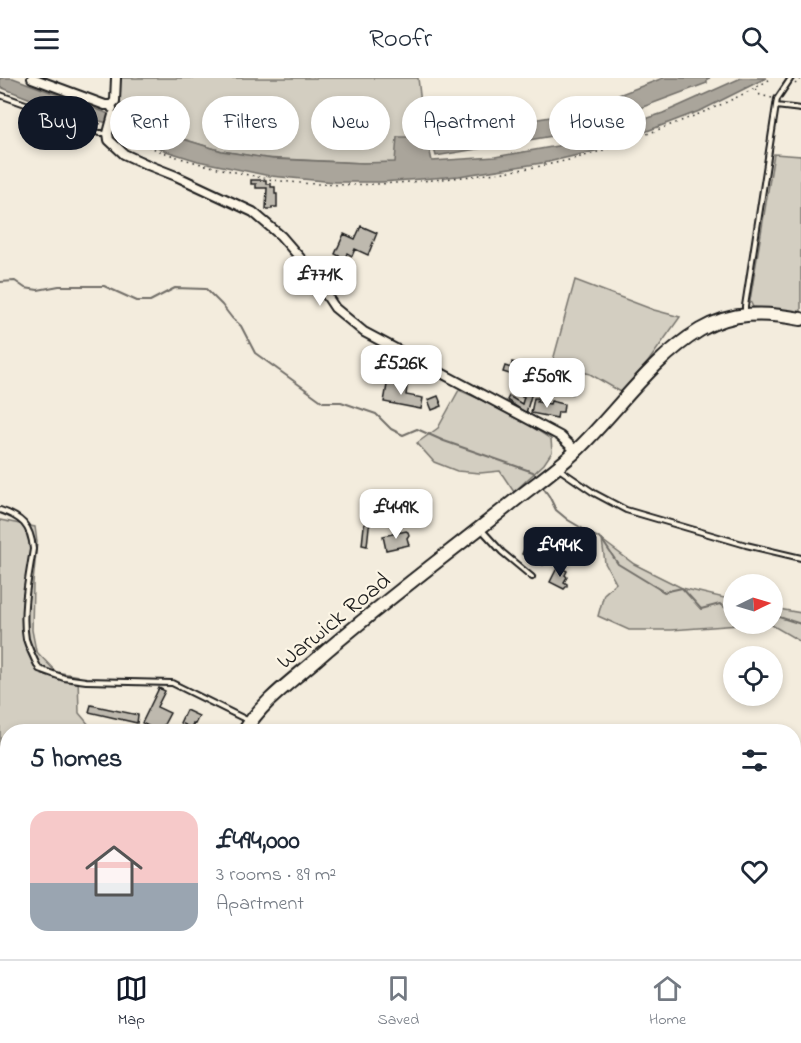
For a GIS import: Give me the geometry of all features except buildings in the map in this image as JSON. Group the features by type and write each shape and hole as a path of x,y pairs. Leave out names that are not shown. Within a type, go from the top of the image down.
{"main road":[{"name":"Warwick Road","path":"250,724 273,697 342,637 576,451 665,356 714,323 745,314 778,315 801,319"}],"street":[{"path":"32,78 110,105"},
{"path":"114,96 116,78"},
{"path":"110,126 109,140 123,154 253,212 281,236 308,267 335,308 364,332 560,436 576,451"}],"lane":[{"path":"745,314 777,99 790,78"},
{"path":"0,95 99,133 109,129"},
{"path":"776,106 801,110"},
{"path":"556,467 594,493 626,510 746,545 801,558"},
{"path":"0,510 22,520 32,540 33,549 25,614 26,639 39,669 63,678 86,681 172,683 242,724"},
{"path":"480,528 502,552 532,577"}],"path":[{"path":"98,125 169,155 249,175 344,185 402,183 506,172 600,151 714,108 755,89 772,78"},
{"path":"755,89 760,95 777,99"}],"shaded area":[{"path":"0,78 13,78 61,96 23,96 0,87"},
{"path":"121,78 418,78 420,96 402,96 402,150 427,150 428,162 363,163 263,158 219,150 299,150 299,96 202,96 202,145 190,141 190,96 119,95"},
{"path":"663,78 710,78 707,79 707,83 646,106 646,96 616,96"},
{"path":"741,78 766,78 702,110 646,131 646,119"},
{"path":"98,110 110,115 110,125 98,121"},
{"path":"549,117 549,137 537,139 537,119"},
{"path":"397,137 402,137 402,150 432,150 430,152 432,161 495,157 549,147 549,150 598,150 548,162 459,176 382,182 335,182 270,176 198,161 164,150 190,150 190,141 202,145 202,150 219,150 273,159 395,162"},
{"path":"432,150 471,150 436,156"},
{"path":"774,154 801,156 801,314 753,307 750,301"},
{"path":"575,280 654,310 680,317 648,362 621,392 590,374 552,364"},
{"path":"459,390 509,412 551,439 552,452 544,464 514,492 500,471 480,473 457,471 434,462 417,443 438,428"},
{"path":"0,520 35,527 37,542 32,630 36,651 56,672 78,676 79,713 88,724 0,724"},
{"path":"602,540 634,564 682,588 723,598 723,626 629,630 598,616 604,594 616,583 605,563"},
{"path":"783,610 801,613 801,642 783,632"}],"waterway":[{"path":"0,282 15,281 25,288 38,290 59,286 104,286 137,301 150,301 175,288 206,289 241,326 255,353 323,402 341,402 376,414 391,429 403,435 417,429 444,441 533,472 538,479"},
{"path":"542,486 556,510 568,520 602,540 618,564 664,592 682,588 701,609 720,604 723,606"},
{"path":"783,618 801,624"}]}
